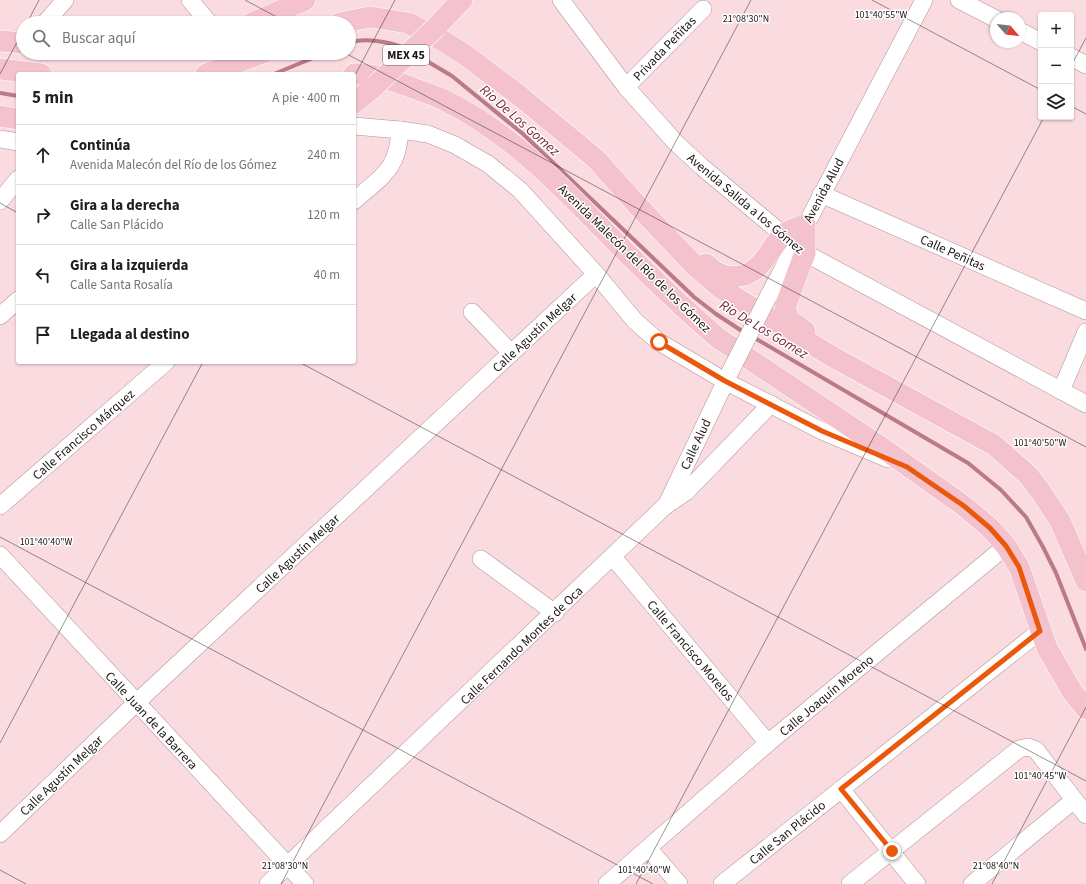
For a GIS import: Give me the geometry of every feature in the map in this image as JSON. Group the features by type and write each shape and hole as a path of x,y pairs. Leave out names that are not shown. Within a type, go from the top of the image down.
{"main road":[{"path":"268,16 305,0"},
{"name":"MEX 45","path":"356,101 368,88 437,26 462,0"},
{"path":"356,20 370,17 383,17 408,23 438,38 464,54 521,97 596,159 639,192 659,216 708,266 721,275 736,277 747,275 794,244 805,225"},
{"path":"0,41 16,43"},
{"path":"211,72 244,60"},
{"path":"0,69 25,72"},
{"name":"Avenida Malecón del Río de los Gómez","path":"356,74 382,78 444,100 498,134 535,162 562,186 694,318 718,338 810,399 964,506 990,528 1006,546 1019,567 1040,631 1058,670 1073,693 1086,709"},
{"path":"0,116 16,119"},
{"path":"596,159 694,265 722,289 833,357 994,445 1028,475 1041,492 1060,521 1086,581"},
{"path":"794,244 800,271 788,296 785,307 789,320 908,386 932,410"}],"street":[{"path":"51,16 65,0"},
{"path":"190,0 203,16"},
{"name":"Avenida Salida a los Gómez","path":"561,0 626,87 681,148 794,244 1086,404"},
{"name":"Avenida Alud","path":"805,225 820,194 924,0"},
{"path":"959,0 990,16"},
{"name":"Privada Peñitas","path":"626,87 703,9"},
{"path":"0,32 16,34"},
{"path":"1026,34 1038,40"},
{"path":"1074,59 1086,65"},
{"name":"Avenida Malecón del Río de los Gómez","path":"356,126 428,134 455,145 488,164 505,176 596,274 635,321 651,335 678,354 727,378 822,431 907,467"},
{"path":"356,198 388,170 394,162 399,144 400,130"},
{"path":"0,139 16,142"},
{"path":"0,202 16,182"},
{"name":"Calle Peñitas","path":"820,194 1086,311"},
{"path":"727,378 794,244"},
{"name":"Calle Agustín Melgar","path":"0,834 136,703 596,274"},
{"path":"0,316 16,302"},
{"path":"472,312 511,353"},
{"path":"1061,391 1086,332"},
{"name":"Calle Francisco Márquez","path":"0,506 164,364"},
{"name":"Calle Alud","path":"665,506 727,378"},
{"name":"Calle Fernando Montes de Oca","path":"268,884 287,864 613,558 665,506 686,492 772,404"},
{"name":"Calle Joaquín Moreno","path":"607,884 649,849 768,743 1006,546"},
{"name":"Calle Juan de la Barrera","path":"0,555 305,884"},
{"name":"Calle Francisco Morelos","path":"613,558 768,743"},
{"path":"481,559 555,613"},
{"name":"Calle San Plácido","path":"722,884 1040,631"},
{"path":"850,884 1019,749 1028,747 1036,750 1086,815"},
{"path":"841,789 917,884"},
{"path":"972,884 1074,800"},
{"path":"649,849 679,884"}],"waterway":[{"name":"Rio De Los Gomez","path":"356,41 377,41 404,48"},
{"name":"Rio De Los Gomez","path":"415,54 452,76 523,134 694,297 716,314 745,333"},
{"name":"Rio De Los Gomez","path":"279,72 308,60"},
{"name":"Rio De Los Gomez","path":"0,93 16,96"},
{"name":"Rio De Los Gomez","path":"753,337 968,463 1001,490 1026,517 1043,547 1056,573 1086,649"}],"route":[{"path":"659,342 725,381 822,431 907,467 964,506 990,528 1006,546 1019,567 1040,631 1009,654 841,789 892,851"}]}
